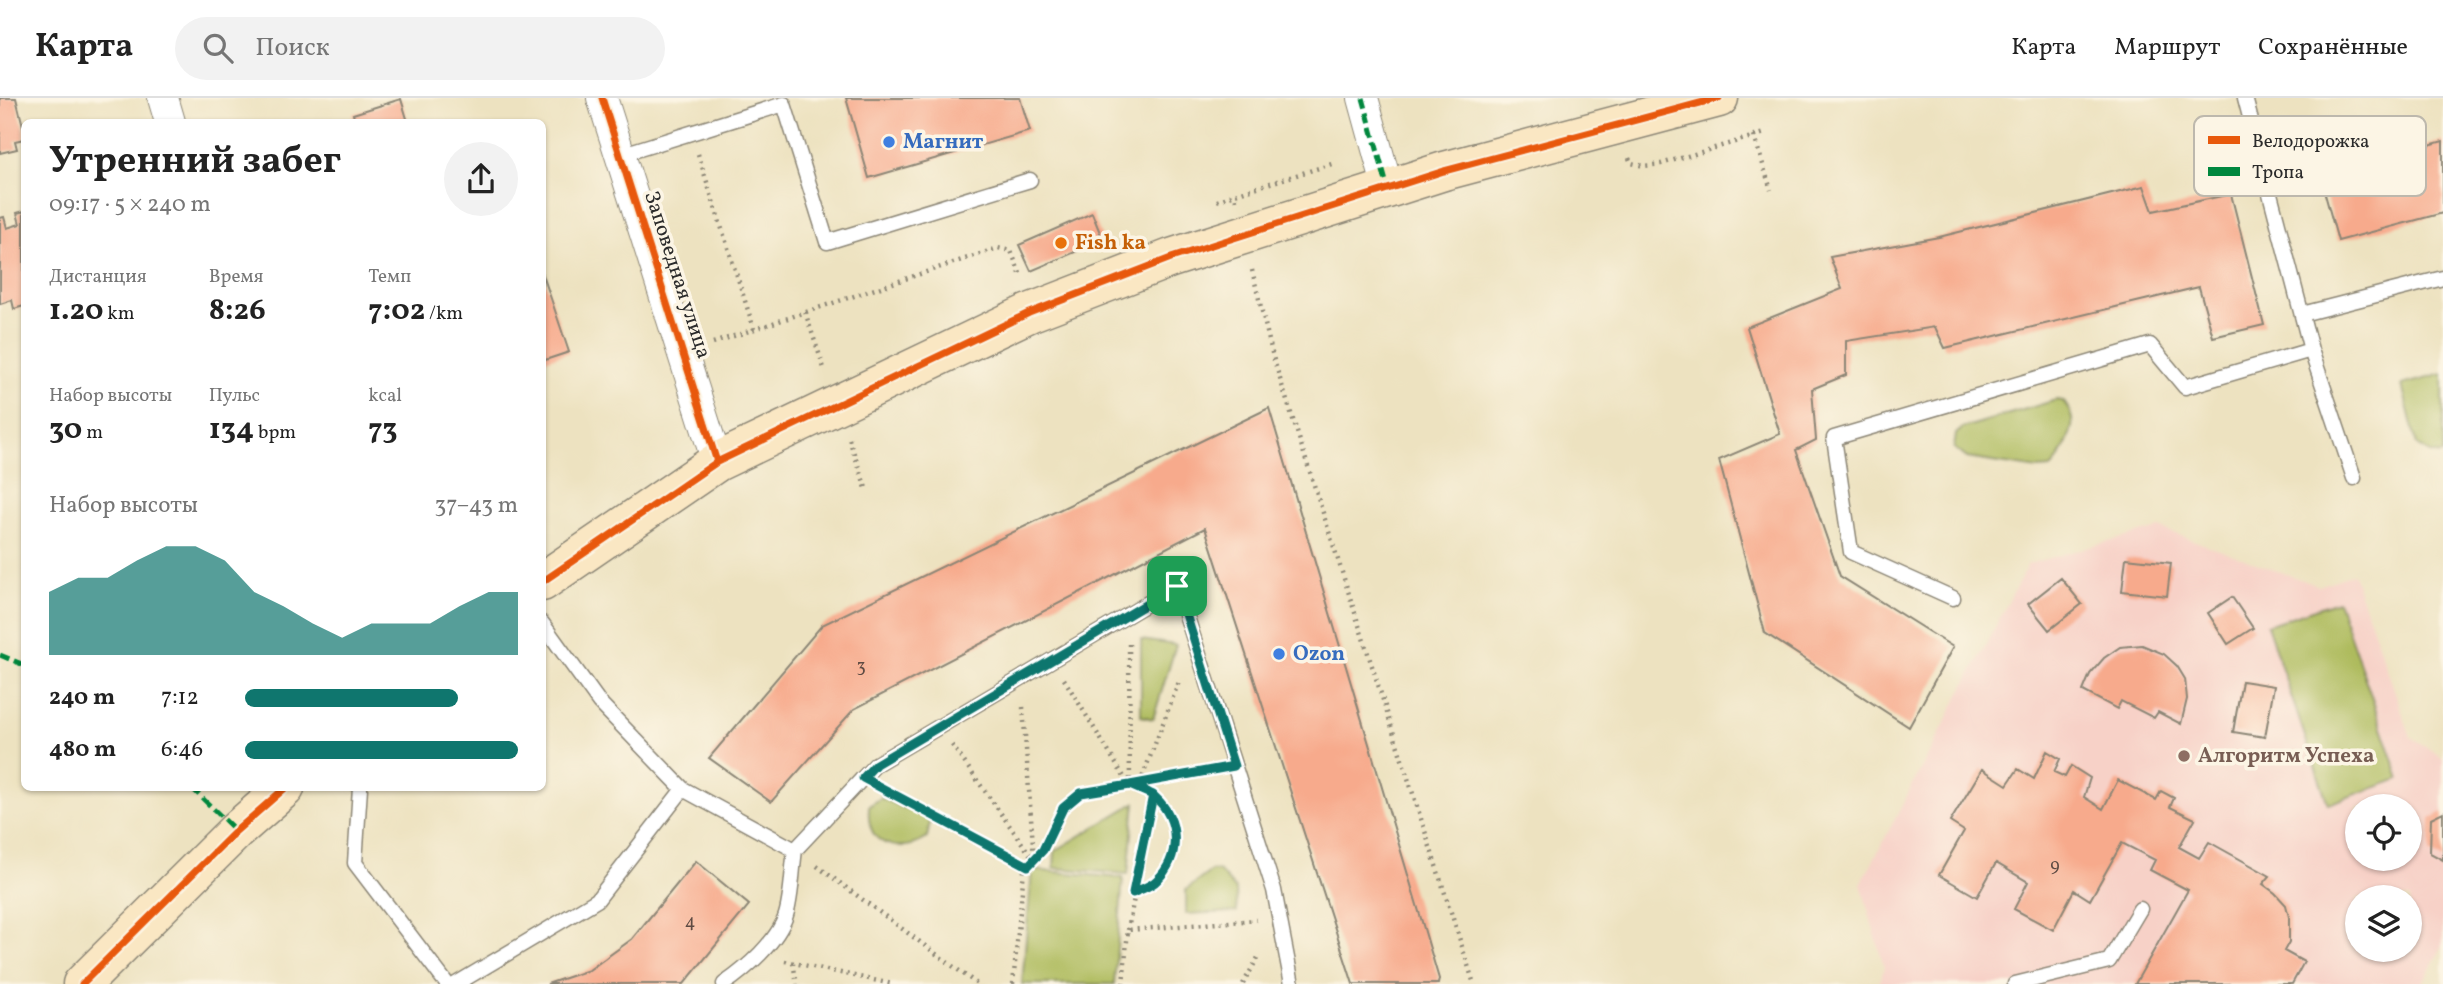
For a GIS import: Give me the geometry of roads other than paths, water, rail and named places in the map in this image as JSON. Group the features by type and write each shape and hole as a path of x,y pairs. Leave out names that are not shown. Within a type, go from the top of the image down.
{"street":[{"path":"163,98 169,119"},
{"name":"Заповедная улица","path":"602,98 718,462"},
{"path":"1363,98 1388,189"},
{"path":"546,579 718,462 1029,313 1171,258 1444,170 1719,98"},
{"path":"82,984 236,831 282,791"}],"lane":[{"path":"2245,98 2250,116"},
{"path":"620,155 784,104 827,242 1030,180"},
{"path":"2271,196 2311,350 2354,478"},
{"path":"2302,314 2443,278"},
{"path":"1953,598 1851,552 1834,438 2150,345 2185,387 2311,350"},
{"path":"724,984 744,970 757,956 778,930 786,915 795,850 876,764 1177,586 1274,890 1293,984"},
{"path":"546,629 599,702 683,789 795,850"},
{"path":"456,984 597,900 683,789"},
{"path":"360,791 355,863 447,984"},
{"path":"2015,984 2109,961 2140,909"}],"place":[{"name":"Магнит","path":"889,142"},
{"name":"Fish ka","path":"1061,243"},
{"name":"Ozon","path":"1279,654"},
{"name":"Алгоритм Успеха","path":"2184,756"}]}
